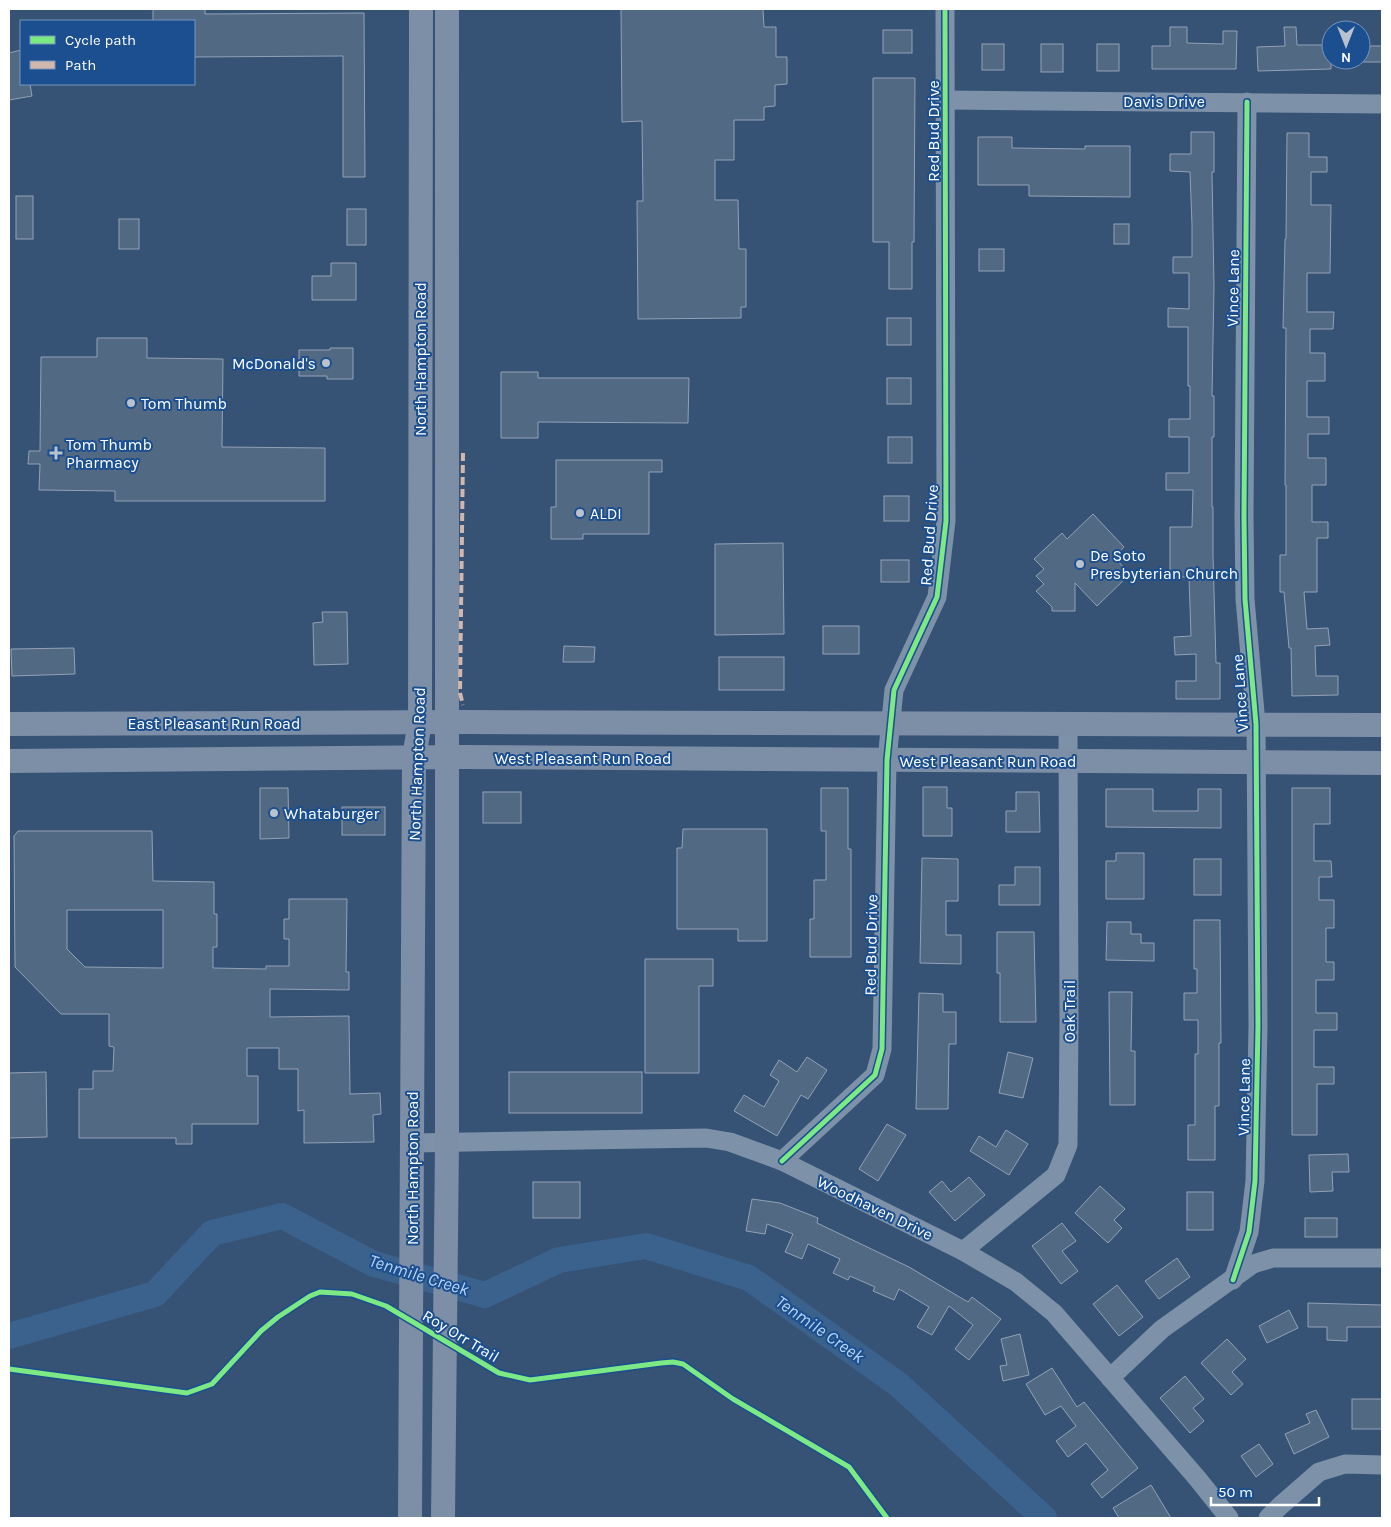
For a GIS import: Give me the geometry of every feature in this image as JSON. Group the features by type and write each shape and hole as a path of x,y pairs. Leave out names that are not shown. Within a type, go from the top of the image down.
{"main road":[{"name":"North Hampton Road","path":"410,1518 414,757 420,722 421,9"},
{"name":"North Hampton Road","path":"443,1518 447,1144 446,9"},
{"path":"420,311 447,312"},
{"path":"420,525 447,525"},
{"path":"420,722 1382,725"},
{"name":"East Pleasant Run Road","path":"9,724 420,722"},
{"path":"120,723 121,760"},
{"path":"230,723 231,759"},
{"path":"9,761 414,757"},
{"name":"West Pleasant Run Road","path":"414,757 1382,763"}],"street":[{"name":"Red Bud Drive","path":"782,1161 875,1075 882,1049 886,760 890,723 894,690 937,597 946,520 945,9"},
{"name":"Davis Drive","path":"946,100 1382,104"},
{"name":"Vince Lane","path":"1233,1280 1250,1232 1255,1181 1258,1026 1256,724 1245,599 1244,553 1248,102"},
{"name":"Oak Trail","path":"963,1252 1056,1175 1068,1145 1068,724"},
{"name":"Woodhaven Drive","path":"412,1143 447,1144 706,1138 730,1142 782,1161 963,1252 1016,1282 1054,1313 1197,1478 1229,1518"},
{"path":"1110,1378 1162,1329 1253,1264 1273,1258 1382,1258"},
{"path":"1268,1518 1319,1472 1345,1464 1382,1465"}],"building":[{"path":"153,9 205,9 205,14 364,13 365,177 343,177 343,56 195,57 195,20 153,20"},
{"path":"621,9 763,9 764,27 776,27 776,57 787,57 787,84 775,85 775,106 764,107 764,120 734,120 734,160 715,160 715,200 738,200 739,249 746,249 746,307 741,307 741,318 638,319 637,201 643,201 642,121 622,122"},
{"path":"1170,27 1187,27 1187,43 1223,44 1223,31 1237,31 1236,69 1152,69 1152,46 1170,46"},
{"path":"1284,27 1296,27 1297,45 1321,45 1321,69 1258,71 1257,47 1285,46"},
{"path":"883,30 912,30 912,53 883,53"},
{"path":"982,44 1004,44 1004,70 982,70"},
{"path":"1041,44 1063,44 1063,72 1041,72"},
{"path":"1097,44 1119,44 1119,71 1097,71"},
{"path":"1371,46 1382,46 1382,62 1371,62"},
{"path":"20,50 20,85 30,85 32,96 9,100 9,53"},
{"path":"873,78 915,78 912,289 889,289 889,242 873,242"},
{"path":"1191,132 1214,132 1214,172 1212,172 1214,287 1212,396 1214,396 1214,437 1212,437 1212,507 1216,663 1220,663 1220,699 1176,699 1176,681 1196,681 1196,654 1175,655 1174,637 1191,636 1189,577 1170,577 1170,527 1192,527 1193,490 1166,490 1166,473 1189,473 1189,437 1169,437 1169,419 1190,419 1188,327 1168,327 1168,308 1189,309 1189,273 1173,273 1173,257 1192,257 1192,225 1190,172 1170,171 1170,154 1191,154"},
{"path":"1287,133 1309,133 1309,157 1327,157 1327,172 1311,172 1311,205 1331,205 1330,273 1307,273 1307,312 1334,312 1333,329 1310,329 1310,353 1325,353 1325,381 1307,381 1307,417 1329,417 1329,434 1308,434 1308,458 1326,458 1326,485 1312,485 1312,522 1328,522 1328,538 1317,538 1317,592 1304,592 1307,629 1328,628 1330,645 1315,646 1316,676 1338,676 1338,695 1292,696 1291,648 1289,648 1284,592 1280,592 1280,555 1286,555 1286,328 1283,328"},
{"path":"978,137 1012,137 1012,148 1085,149 1085,146 1130,146 1130,197 1029,196 1029,185 978,185"},
{"path":"16,196 33,196 33,239 16,239"},
{"path":"347,209 366,209 366,245 347,245"},
{"path":"119,219 139,219 139,249 119,249"},
{"path":"1114,224 1129,224 1129,244 1114,244"},
{"path":"979,249 1004,249 1004,271 979,271"},
{"path":"331,263 356,263 356,300 312,300 312,276 331,276"},
{"path":"887,318 911,318 911,345 887,345"},
{"name":"Tom Thumb","path":"97,338 147,338 147,358 223,359 222,447 325,448 325,501 115,501 115,491 39,490 40,464 28,464 29,451 40,451 41,357 97,357"},
{"name":"McDonald's","path":"330,348 353,348 353,379 327,379 327,376 299,376 299,350 330,350"},
{"path":"501,372 538,372 538,378 689,378 688,423 538,422 538,438 501,438"},
{"path":"887,378 911,378 911,404 887,404"},
{"path":"888,437 912,437 912,463 888,463"},
{"path":"556,460 662,460 662,472 649,472 649,534 583,534 583,539 551,539 551,507 556,507"},
{"path":"884,496 909,496 909,521 884,521"},
{"name":"De Soto Presbyterian Church","path":"1093,514 1124,547 1114,557 1130,574 1097,606 1075,583 1075,611 1052,611 1052,607 1036,591 1044,584 1036,576 1044,569 1034,559 1062,533 1067,539"},
{"path":"783,543 784,634 715,635 715,544"},
{"path":"881,560 909,560 909,582 881,582"},
{"path":"322,612 347,612 348,664 314,665 313,623 323,622"},
{"path":"823,626 859,626 859,654 823,654"},
{"path":"564,646 595,647 594,662 563,662"},
{"path":"74,648 75,674 12,676 11,649"},
{"path":"719,657 784,657 784,690 719,690"},
{"path":"923,787 947,787 947,808 952,808 952,836 923,836"},
{"name":"Whataburger","path":"260,788 288,788 289,838 260,839"},
{"path":"821,788 848,788 848,849 851,849 851,957 810,957 810,919 814,919 814,880 826,880 826,831 821,831"},
{"path":"1292,788 1330,788 1330,824 1314,824 1314,861 1331,861 1332,877 1319,877 1319,900 1334,900 1334,928 1326,928 1326,962 1334,962 1334,980 1316,980 1316,1013 1337,1013 1337,1030 1314,1030 1314,1067 1334,1067 1334,1084 1317,1084 1317,1135 1292,1135"},
{"path":"1106,789 1153,789 1153,811 1198,811 1198,789 1221,789 1221,828 1106,827"},
{"path":"483,792 521,792 521,823 483,823"},
{"path":"1016,792 1039,792 1040,832 1006,832 1006,811 1016,811"},
{"path":"342,807 385,807 385,835 342,835"},
{"path":"683,829 767,829 767,941 738,941 738,929 677,929 677,848 682,848"},
{"path":"18,831 152,831 153,881 214,882 214,914 217,914 217,947 213,947 213,968 266,969 266,966 289,966 289,939 284,939 284,919 289,919 289,899 347,899 346,972 349,972 349,990 270,989 270,1017 349,1016 350,1094 380,1093 381,1114 373,1115 374,1142 304,1143 304,1110 298,1111 298,1069 279,1069 279,1048 247,1048 247,1076 258,1076 258,1124 192,1124 192,1144 176,1144 176,1138 79,1138 79,1089 93,1089 93,1071 113,1071 114,1047 109,1046 109,1014 61,1014 15,967 14,836","holes":["67,910 163,910 163,968 85,967 67,949"]},
{"path":"1116,853 1144,853 1144,899 1106,899 1106,861 1116,861"},
{"path":"922,858 958,859 958,901 946,901 946,935 961,935 961,964 920,963"},
{"path":"1194,859 1221,859 1221,895 1194,895"},
{"path":"1015,867 1040,867 1040,905 999,905 999,885 1015,885"},
{"path":"1194,920 1220,920 1221,1043 1219,1043 1219,1106 1215,1106 1215,1160 1188,1160 1188,1125 1195,1125 1195,1054 1198,1054 1198,1020 1184,1020 1184,993 1197,993 1197,969 1194,969"},
{"path":"1107,922 1131,922 1131,934 1141,934 1141,943 1154,943 1154,961 1106,960"},
{"path":"997,932 1034,932 1036,1022 1000,1022 1000,973 997,973"},
{"path":"645,959 713,959 713,986 699,986 699,1073 645,1073"},
{"path":"1109,992 1132,992 1131,1051 1135,1051 1135,1105 1110,1105"},
{"path":"919,993 943,994 943,1012 956,1012 956,1044 949,1044 948,1109 916,1109"},
{"path":"1008,1052 1033,1058 1023,1098 999,1093"},
{"path":"807,1057 827,1070 808,1099 801,1095 777,1136 734,1111 744,1095 764,1107 779,1081 770,1075 779,1060 797,1072"},
{"path":"46,1072 47,1137 9,1138 9,1073"},
{"path":"509,1072 642,1072 642,1113 509,1113"},
{"path":"887,1124 906,1135 878,1181 859,1169"},
{"path":"1006,1130 1028,1144 1009,1175 970,1151 979,1136 996,1147"},
{"path":"1348,1154 1349,1172 1332,1172 1333,1191 1310,1192 1309,1155"},
{"path":"969,1177 985,1195 955,1221 929,1192 942,1181 951,1192"},
{"path":"533,1182 580,1182 580,1218 533,1218"},
{"path":"1100,1186 1125,1209 1114,1220 1122,1228 1108,1243 1075,1213"},
{"path":"1187,1192 1213,1192 1213,1230 1187,1230"},
{"path":"752,1199 780,1203 818,1218 817,1223 909,1267 968,1302 972,1297 1001,1319 969,1360 955,1349 973,1325 949,1306 932,1335 917,1327 929,1307 899,1289 894,1300 873,1291 875,1287 850,1276 848,1280 833,1273 840,1259 808,1244 802,1259 785,1252 793,1234 767,1224 765,1234 746,1231"},
{"path":"1305,1218 1337,1218 1337,1237 1305,1237"},
{"path":"1062,1223 1076,1241 1062,1251 1078,1271 1061,1284 1032,1246"},
{"path":"1177,1258 1190,1277 1159,1299 1145,1281"},
{"path":"1117,1285 1143,1317 1119,1336 1093,1304"},
{"path":"1308,1303 1382,1305 1382,1327 1347,1327 1347,1341 1327,1340 1327,1327 1308,1327"},
{"path":"1289,1310 1298,1328 1267,1343 1259,1326"},
{"path":"1020,1334 1029,1375 1003,1381 1000,1366 1007,1365 1001,1339"},
{"path":"1227,1339 1246,1359 1232,1372 1243,1384 1231,1395 1201,1363"},
{"path":"1052,1368 1077,1407 1084,1402 1138,1468 1102,1498 1091,1484 1108,1470 1086,1443 1068,1457 1056,1441 1076,1426 1061,1406 1045,1415 1026,1384"},
{"path":"1185,1376 1204,1399 1193,1408 1204,1421 1190,1433 1160,1398"},
{"path":"1352,1399 1382,1399 1382,1429 1352,1429"},
{"path":"1316,1410 1329,1437 1294,1454 1285,1434 1310,1423 1306,1414"},
{"path":"1259,1444 1273,1464 1256,1477 1241,1456"},
{"path":"1151,1485 1171,1518 1119,1518 1113,1508"}],"waterway":[{"name":"Tenmile Creek","path":"9,1336 155,1294 212,1233 282,1216 374,1264 485,1295 559,1260 646,1246 749,1278 899,1385 1044,1518"}],"marked path":[{"path":"463,453 460,693 463,705"}],"cycle path":[{"path":"782,1161 875,1075 882,1049 887,760 894,690 937,597 946,521 945,9"},
{"path":"1233,1280 1249,1232 1255,1181 1258,1026 1256,724 1245,599 1244,516 1247,102"},
{"name":"Roy Orr Trail","path":"9,1369 187,1393 212,1384 261,1331 278,1317 310,1296 320,1292 352,1294 386,1306 499,1373 530,1380 661,1363 673,1362 683,1364 733,1399 849,1467 887,1518"}],"place":[{"name":"McDonald's","path":"326,363"},
{"name":"Tom Thumb","path":"131,403"},
{"name":"Tom Thumb Pharmacy","path":"56,453"},
{"name":"ALDI","path":"580,513"},
{"name":"De Soto Presbyterian Church","path":"1080,564"},
{"name":"Whataburger","path":"274,813"}]}
